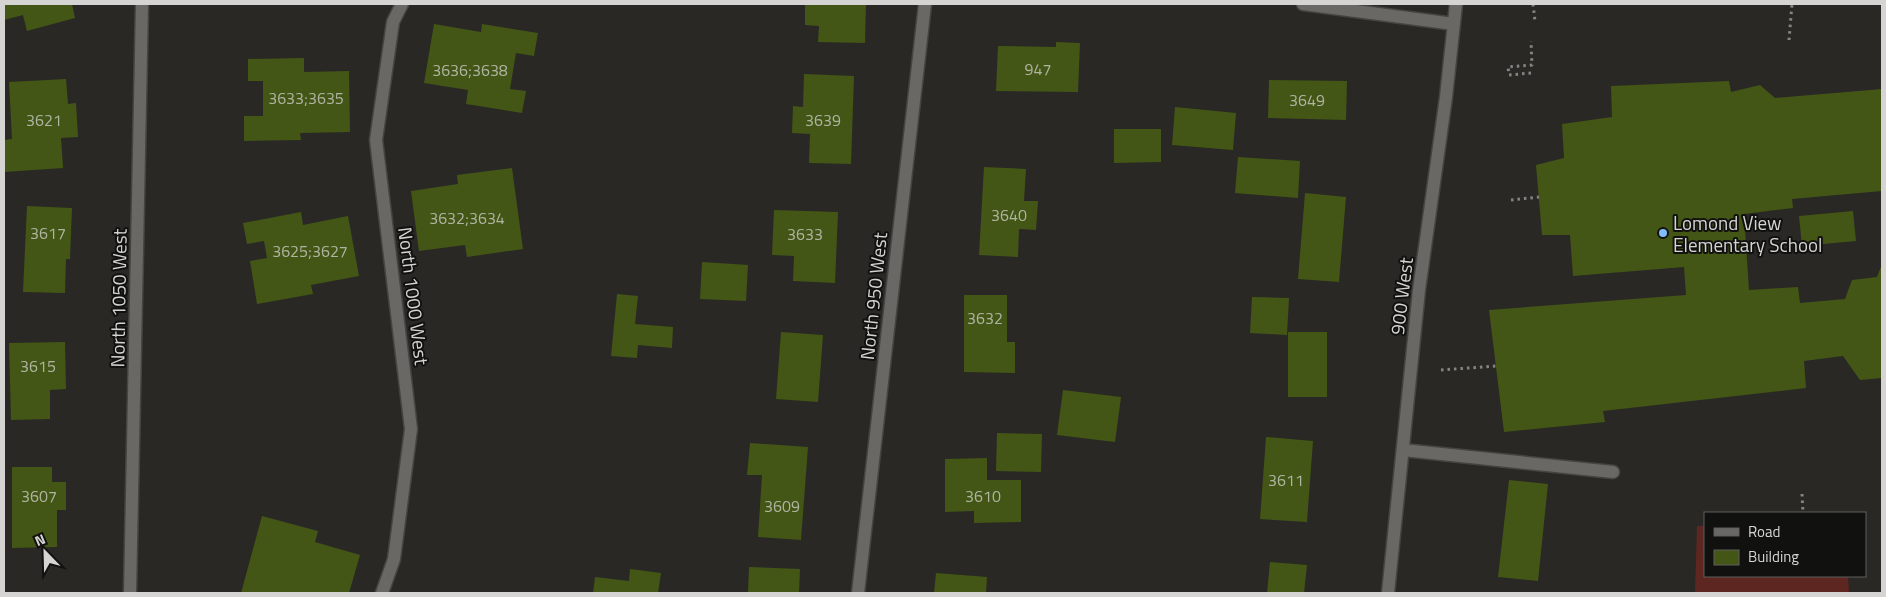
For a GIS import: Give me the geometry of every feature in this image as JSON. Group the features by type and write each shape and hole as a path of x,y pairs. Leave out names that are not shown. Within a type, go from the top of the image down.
{"street":[{"name":"North 1050 West","path":"130,593 142,4"},
{"name":"North 1000 West","path":"382,593 394,559 412,429 376,140 393,22 402,4"},
{"name":"North 950 West","path":"858,593 925,4"},
{"path":"1303,4 1454,24"},
{"name":"900 West","path":"1388,593 1419,290 1446,96 1456,4"},
{"path":"1403,450 1613,472"}],"path":[{"path":"1533,4 1535,21"},
{"path":"1789,40 1792,4"},
{"path":"1531,41 1532,65 1508,67 1509,75 1531,73"},
{"path":"1511,200 1538,197"},
{"path":"1441,370 1496,366"},
{"path":"1802,494 1803,512"}],"shaded area":[{"path":"1697,526 1704,526 1704,577 1848,577 1849,593 1695,593"}],"building":[{"path":"4,4 72,4 75,18 27,31 23,15 4,20"},
{"path":"805,4 866,4 865,43 818,42 819,26 805,25"},
{"path":"434,24 481,32 482,24 538,33 534,56 516,53 510,89 526,91 522,113 466,104 468,90 424,83"},
{"path":"1056,42 1080,43 1078,92 996,91 998,46 1056,47"},
{"path":"304,58 304,72 349,71 350,132 300,133 301,140 244,141 244,116 263,116 263,81 248,81 248,59"},
{"path":"804,74 854,76 851,164 809,163 810,134 792,133 793,106 803,107"},
{"path":"66,79 68,104 76,103 78,137 61,138 63,168 4,172 4,140 12,139 9,82"},
{"path":"1269,80 1347,81 1346,120 1268,118"},
{"path":"1729,81 1731,92 1760,85 1775,98 1882,89 1882,191 1792,199 1793,208 1744,214 1749,290 1798,287 1800,303 1845,299 1852,280 1877,277 1882,264 1882,378 1860,380 1843,356 1804,361 1806,388 1603,411 1605,422 1504,432 1489,310 1686,295 1684,267 1573,276 1570,235 1542,235 1536,165 1564,158 1562,124 1612,117 1611,86"},
{"path":"1175,107 1236,113 1233,150 1172,145"},
{"path":"1114,129 1161,129 1161,162 1114,163"},
{"path":"1238,157 1300,161 1298,198 1235,193"},
{"path":"984,167 1026,169 1024,201 1038,201 1036,230 1019,229 1018,257 979,255"},
{"path":"512,168 523,249 467,257 465,245 419,251 411,191 458,184 457,175"},
{"path":"1305,193 1346,197 1339,282 1298,279"},
{"path":"27,206 72,208 70,259 66,259 65,293 23,292"},
{"path":"774,210 838,212 835,283 793,281 794,256 772,255"},
{"path":"1853,211 1856,241 1802,246 1799,216"},
{"path":"301,212 303,225 348,216 359,276 311,285 313,294 257,304 250,261 267,258 264,241 247,244 243,223"},
{"path":"702,262 748,265 746,301 700,299"},
{"path":"617,294 638,296 635,324 673,327 672,348 638,345 637,358 611,356"},
{"path":"964,295 1007,295 1007,342 1015,342 1015,373 964,372"},
{"path":"1252,297 1289,298 1287,335 1250,333"},
{"path":"781,332 823,335 818,402 776,399"},
{"path":"1288,332 1327,332 1327,397 1288,397"},
{"path":"65,342 66,389 50,390 50,419 11,420 9,343"},
{"path":"1063,390 1121,397 1115,442 1057,435"},
{"path":"997,433 1042,434 1041,472 996,471"},
{"path":"1266,437 1313,441 1307,522 1260,519"},
{"path":"750,443 808,447 801,540 758,537 762,475 747,475"},
{"path":"987,458 987,480 1021,480 1021,522 974,523 974,511 945,512 945,459"},
{"path":"12,467 52,467 52,482 66,482 66,510 57,510 57,547 12,548"},
{"path":"1509,480 1548,484 1538,581 1498,577"},
{"path":"262,516 318,531 315,542 360,555 349,593 241,593"},
{"path":"1270,562 1307,565 1304,593 1267,593"},
{"path":"749,567 800,569 799,593 748,593"},
{"path":"630,569 661,573 658,593 593,593 595,577 629,581"},
{"path":"936,573 987,577 986,593 934,593"}],"place":[{"name":"Lomond View Elementary School","path":"1663,233"}]}
